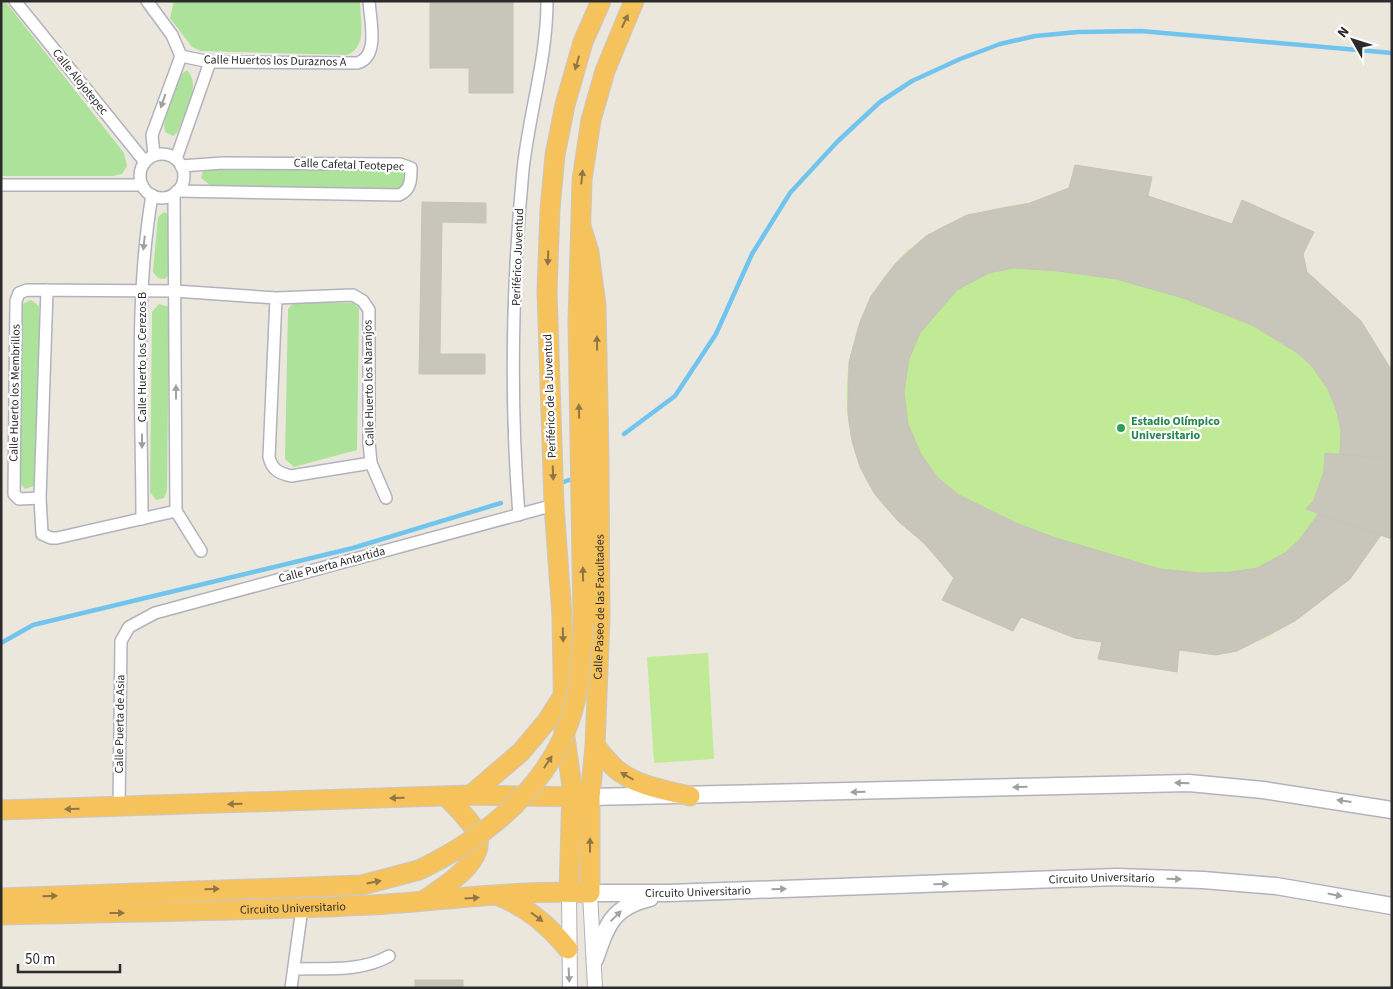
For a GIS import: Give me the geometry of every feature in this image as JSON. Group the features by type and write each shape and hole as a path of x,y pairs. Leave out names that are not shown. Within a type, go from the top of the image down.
{"highway":[{"name":"Periférico de la Juventud","path":"581,797 564,731 562,616 554,505 547,291 550,209 555,155 565,105 583,42 601,1"},
{"path":"1,898 362,884 419,870 470,842 504,815 548,763 572,712 581,664 584,623 578,322 582,180 591,120 605,72 634,1"},
{"name":"Calle Paseo de las Facultades","path":"569,892 581,797 595,746 600,619 596,305 589,252 581,226"},
{"path":"471,795 521,752 563,700 586,702 598,695"},
{"path":"595,746 616,769 628,777 643,784 690,796"},
{"path":"1,810 119,808 471,795 581,797"},
{"path":"405,903 465,870 478,846 478,836 474,828 446,796"},
{"name":"Calle Paseo de las Facultades","path":"581,797 590,893"},
{"name":"Circuito Universitario","path":"1,915 302,908 569,892 590,893"},
{"path":"498,896 520,906 540,919 568,949"}],"main road":[{"path":"581,797 690,796 1189,783 1263,790 1392,810"},
{"name":"Circuito Universitario","path":"590,893 669,893 1117,877 1203,880 1276,886 1392,906"},
{"path":"595,958 606,927 616,915 629,905 669,893"}],"street":[{"name":"Calle Alojotepec","path":"15,1 149,159"},
{"path":"147,1 172,35 181,56 152,135 149,159 140,173 142,185 152,195 163,197 175,193"},
{"name":"Calle Huertos los Duraznos A","path":"181,56 210,62 356,63 368,58 371,46 370,1"},
{"name":"Periférico Juventud","path":"519,515 515,458 518,243 524,167 544,57 547,1"},
{"path":"201,551 176,511 175,193 183,179 179,162 210,62"},
{"path":"149,159 165,154 179,162"},
{"name":"Calle Cafetal Teotepec","path":"175,193 399,195 409,188 411,181 411,168 400,164 179,162"},
{"path":"1,185 142,185"},
{"name":"Calle Huerto los Cerezos B","path":"142,519 141,290 144,243 152,195"},
{"name":"Calle Huerto los Membrillos","path":"40,498 19,499 14,494 17,297 22,290 175,291"},
{"path":"47,290 40,498 40,530 42,534 51,538 176,511"},
{"name":"Calle Huerto los Naranjos","path":"175,291 276,298 353,296 366,305 369,310 369,442 371,463 386,498"},
{"name":"Calle Huerto los Naranjos","path":"276,298 270,457 273,468 281,474 291,476 371,463"},
{"name":"Calle Puerta Antartida","path":"121,641 129,627 155,613 554,505"},
{"name":"Calle Puerta de Asia","path":"119,808 121,641"},
{"name":"Calle Paseo de las Facultades","path":"569,892 568,949 570,988"},
{"name":"Calle Paseo de las Facultades","path":"590,893 595,958 595,988"},
{"path":"291,988 302,908"},
{"path":"295,969 359,967 370,965 390,956"}],"green space":[{"path":"1,1 5,1 124,153 127,166 122,174 112,176 1,176"},
{"path":"174,1 360,1 360,39 354,51 347,55 201,51 192,47 170,18"},
{"path":"187,70 191,76 193,92 178,131 173,136 165,132 164,124 177,78"},
{"name":"Estadio Olímpico Universitario","path":"1075,165 1152,177 1148,196 1232,224 1242,200 1314,232 1303,254 1307,272 1361,321 1392,371 1381,535 1350,579 1295,621 1237,651 1216,655 1179,650 1177,672 1098,659 1102,642 1075,638 1021,617 1013,631 942,600 953,578 932,552 891,513 874,493 858,461 849,426 847,390 851,354 861,319 878,287 900,259 927,236 954,221 984,211 1030,203 1069,188"},
{"path":"209,168 402,171 408,177 407,186 400,189 210,185 201,178 203,171"},
{"path":"164,212 169,215 170,273 165,279 158,278 153,272 158,217"},
{"path":"31,300 39,306 39,478 34,486 25,489 18,481 22,304"},
{"path":"294,302 353,303 359,308 357,450 294,467 285,459 288,309"},
{"path":"159,304 169,307 167,490 164,498 156,500 150,492 152,312"},
{"path":"708,653 714,759 654,763 647,657"}],"building":[{"path":"430,1 513,1 513,93 469,93 469,68 430,68"},
{"path":"1075,165 1152,177 1148,196 1232,224 1242,200 1314,232 1303,254 1307,272 1361,321 1392,371 1392,539 1381,535 1350,579 1295,621 1237,651 1216,655 1179,650 1177,672 1098,659 1102,642 1075,638 1021,617 1013,631 942,600 954,578 924,543 899,522 874,493 860,467 852,441 848,414 849,362 860,322 871,296 896,263 926,236 967,215 1030,203 1069,188","holes":["1014,268 1058,271 1116,279 1183,298 1252,325 1296,352 1311,365 1328,389 1336,409 1341,430 1340,454 1331,488 1319,513 1300,539 1285,553 1257,568 1231,572 1201,573 1160,569 1056,538 1016,523 959,495 938,478 921,454 908,424 904,392 909,359 920,333 957,290 989,273"]},
{"path":"422,202 486,203 486,223 442,222 440,354 485,354 485,374 419,374"},
{"path":"1325,453 1392,459 1392,539 1306,509 1314,500 1324,471"},
{"path":"415,980 463,980 463,988 415,988"}],"waterway":[{"path":"624,434 675,396 716,334 752,254 790,193 837,142 880,102 912,81 960,59 1000,44 1035,36 1078,32 1141,31 1392,53"},
{"path":"561,483 569,480"},
{"path":"1,643 33,625 353,548 501,503"}],"place":[{"name":"Estadio Olímpico Universitario","path":"1121,428"}]}
